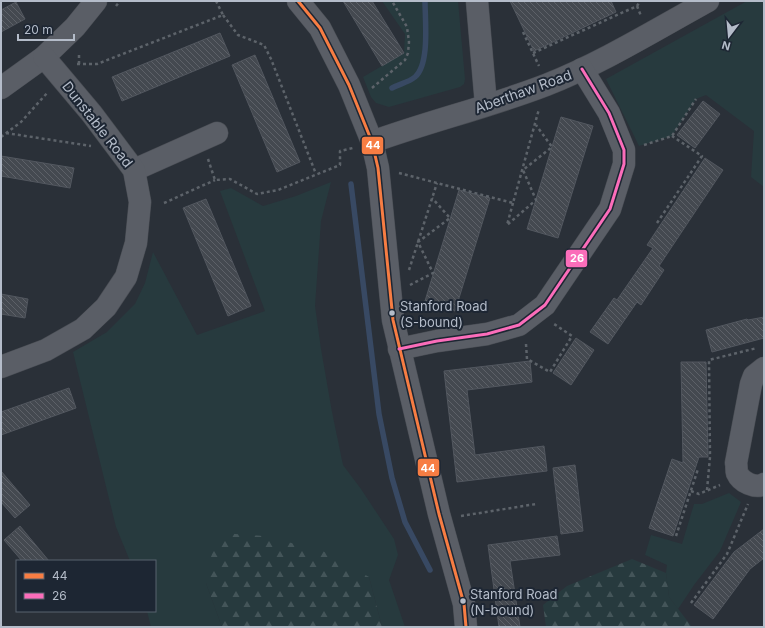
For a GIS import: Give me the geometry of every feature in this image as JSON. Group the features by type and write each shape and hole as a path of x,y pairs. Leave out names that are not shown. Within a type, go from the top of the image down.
{"street":[{"path":"1,88 48,62 96,1"},
{"path":"298,1 320,28 349,85 372,142 378,168 393,320 441,519 464,604 466,627"},
{"path":"477,1 486,105"},
{"name":"Aberthaw Road","path":"372,142 402,131 486,105 542,76 582,69 708,1"},
{"name":"Dunstable Road","path":"1,367 46,350 83,329 106,308 126,277 136,243 140,202 134,170 92,114 48,62"},
{"path":"399,349 437,341 487,334 519,325 544,305 610,209 624,164 624,150 609,113 582,69"},
{"path":"134,170 209,136"},
{"path":"763,485 751,485 744,481 737,473 736,463 751,384 754,376 764,368"}],"path":[{"path":"216,1 223,15 238,35 264,45 271,59 316,174"},
{"path":"356,102 405,60 408,53 409,42 407,27 392,1"},
{"path":"533,53 636,6 640,1"},
{"path":"636,6 642,16"},
{"path":"48,62 97,64 223,15"},
{"path":"522,170 536,200 507,225 522,170 536,124 542,76 523,32"},
{"path":"1,137 21,122 49,91 54,96"},
{"path":"624,150 672,136 696,99"},
{"path":"522,170 552,146 536,124"},
{"path":"6,132 97,147 92,142"},
{"path":"209,136 214,180"},
{"path":"657,223 702,156 672,136"},
{"path":"164,203 214,180 230,179 257,194 278,190 340,165 340,151 372,142"},
{"path":"378,168 513,203"},
{"path":"408,273 437,183"},
{"path":"418,242 450,218 432,198"},
{"path":"403,288 433,274 418,242"},
{"path":"530,317 572,336 550,372 527,358 530,317"},
{"path":"707,490 710,457 709,360 743,350 764,346"},
{"path":"676,536 698,470"},
{"path":"691,491 699,494 722,484"},
{"path":"691,603 727,554 750,500 763,485"},
{"path":"441,519 536,504"}],"green space":[{"path":"382,1 458,1 465,79 464,84 460,87 389,107 376,103 371,97 363,77 404,53 405,34"},
{"path":"747,1 764,1 764,187 751,177 754,131 706,95 696,99 672,136 639,146 606,79"},
{"path":"331,182 321,221 315,306 321,349 343,465 361,489 394,539 398,555 389,580 405,627 382,627 369,577 206,583 222,627 151,627 147,612 156,612 156,560 130,560 116,527 73,352 107,332 135,304 145,283 153,252 197,335 265,311 220,191 231,188 263,206 296,196"},
{"path":"729,493 741,502 720,551 678,609 669,597 666,573 667,565 645,555 651,535 682,544 694,504 702,504"},
{"path":"222,533 264,536 323,551 369,577 382,627 222,627 206,583 212,552"},
{"path":"632,559 666,573 669,597 692,627 546,627 543,605 567,586"}],"building":[{"path":"343,1 372,1 404,53 382,66"},
{"path":"510,1 611,1 616,12 534,51"},
{"path":"16,2 25,19 1,32 1,10"},
{"path":"220,33 230,56 122,101 112,77"},
{"path":"255,55 300,162 277,172 232,65"},
{"path":"703,101 720,114 695,148 677,135"},
{"path":"561,117 593,126 558,238 527,229"},
{"path":"1,156 74,168 70,188 1,176"},
{"path":"705,158 723,170 659,266 664,270 641,305 637,302 608,344 590,332 614,298 617,300 653,248 647,245"},
{"path":"459,190 490,198 455,311 425,301"},
{"path":"206,199 251,306 228,316 183,208"},
{"path":"1,294 28,299 25,318 1,314"},
{"path":"764,317 764,338 712,352 706,330 747,319"},
{"path":"576,338 594,350 571,385 553,373"},
{"path":"530,361 532,382 467,390 475,455 544,446 547,471 457,482 444,371"},
{"path":"681,362 706,362 708,457 699,457 673,536 649,528 672,459 683,463"},
{"path":"69,388 76,408 1,435 1,412"},
{"path":"575,465 583,531 561,534 553,468"},
{"path":"1,471 30,505 15,518 1,502"},
{"path":"20,526 48,560 21,560 4,540"},
{"path":"764,529 764,558 750,569 713,619 694,605 734,552"},
{"path":"557,536 560,555 510,561 520,627 499,627 488,545"}],"waterway":[{"path":"392,88 413,79 420,71 426,41 425,1"},
{"path":"351,184 379,414 392,478 405,522 430,570"}],"transit line":[{"name":"44","path":"298,1 320,28 349,85 372,142 378,168 393,320 439,514 464,604 466,627"},
{"name":"26","path":"399,349 437,341 487,334 519,325 545,305 610,209 624,164 624,150 609,113 582,69"}],"place":[{"name":"Stanford Road (S-bound)","path":"392,313"},
{"name":"Stanford Road (N-bound)","path":"463,601"}]}
